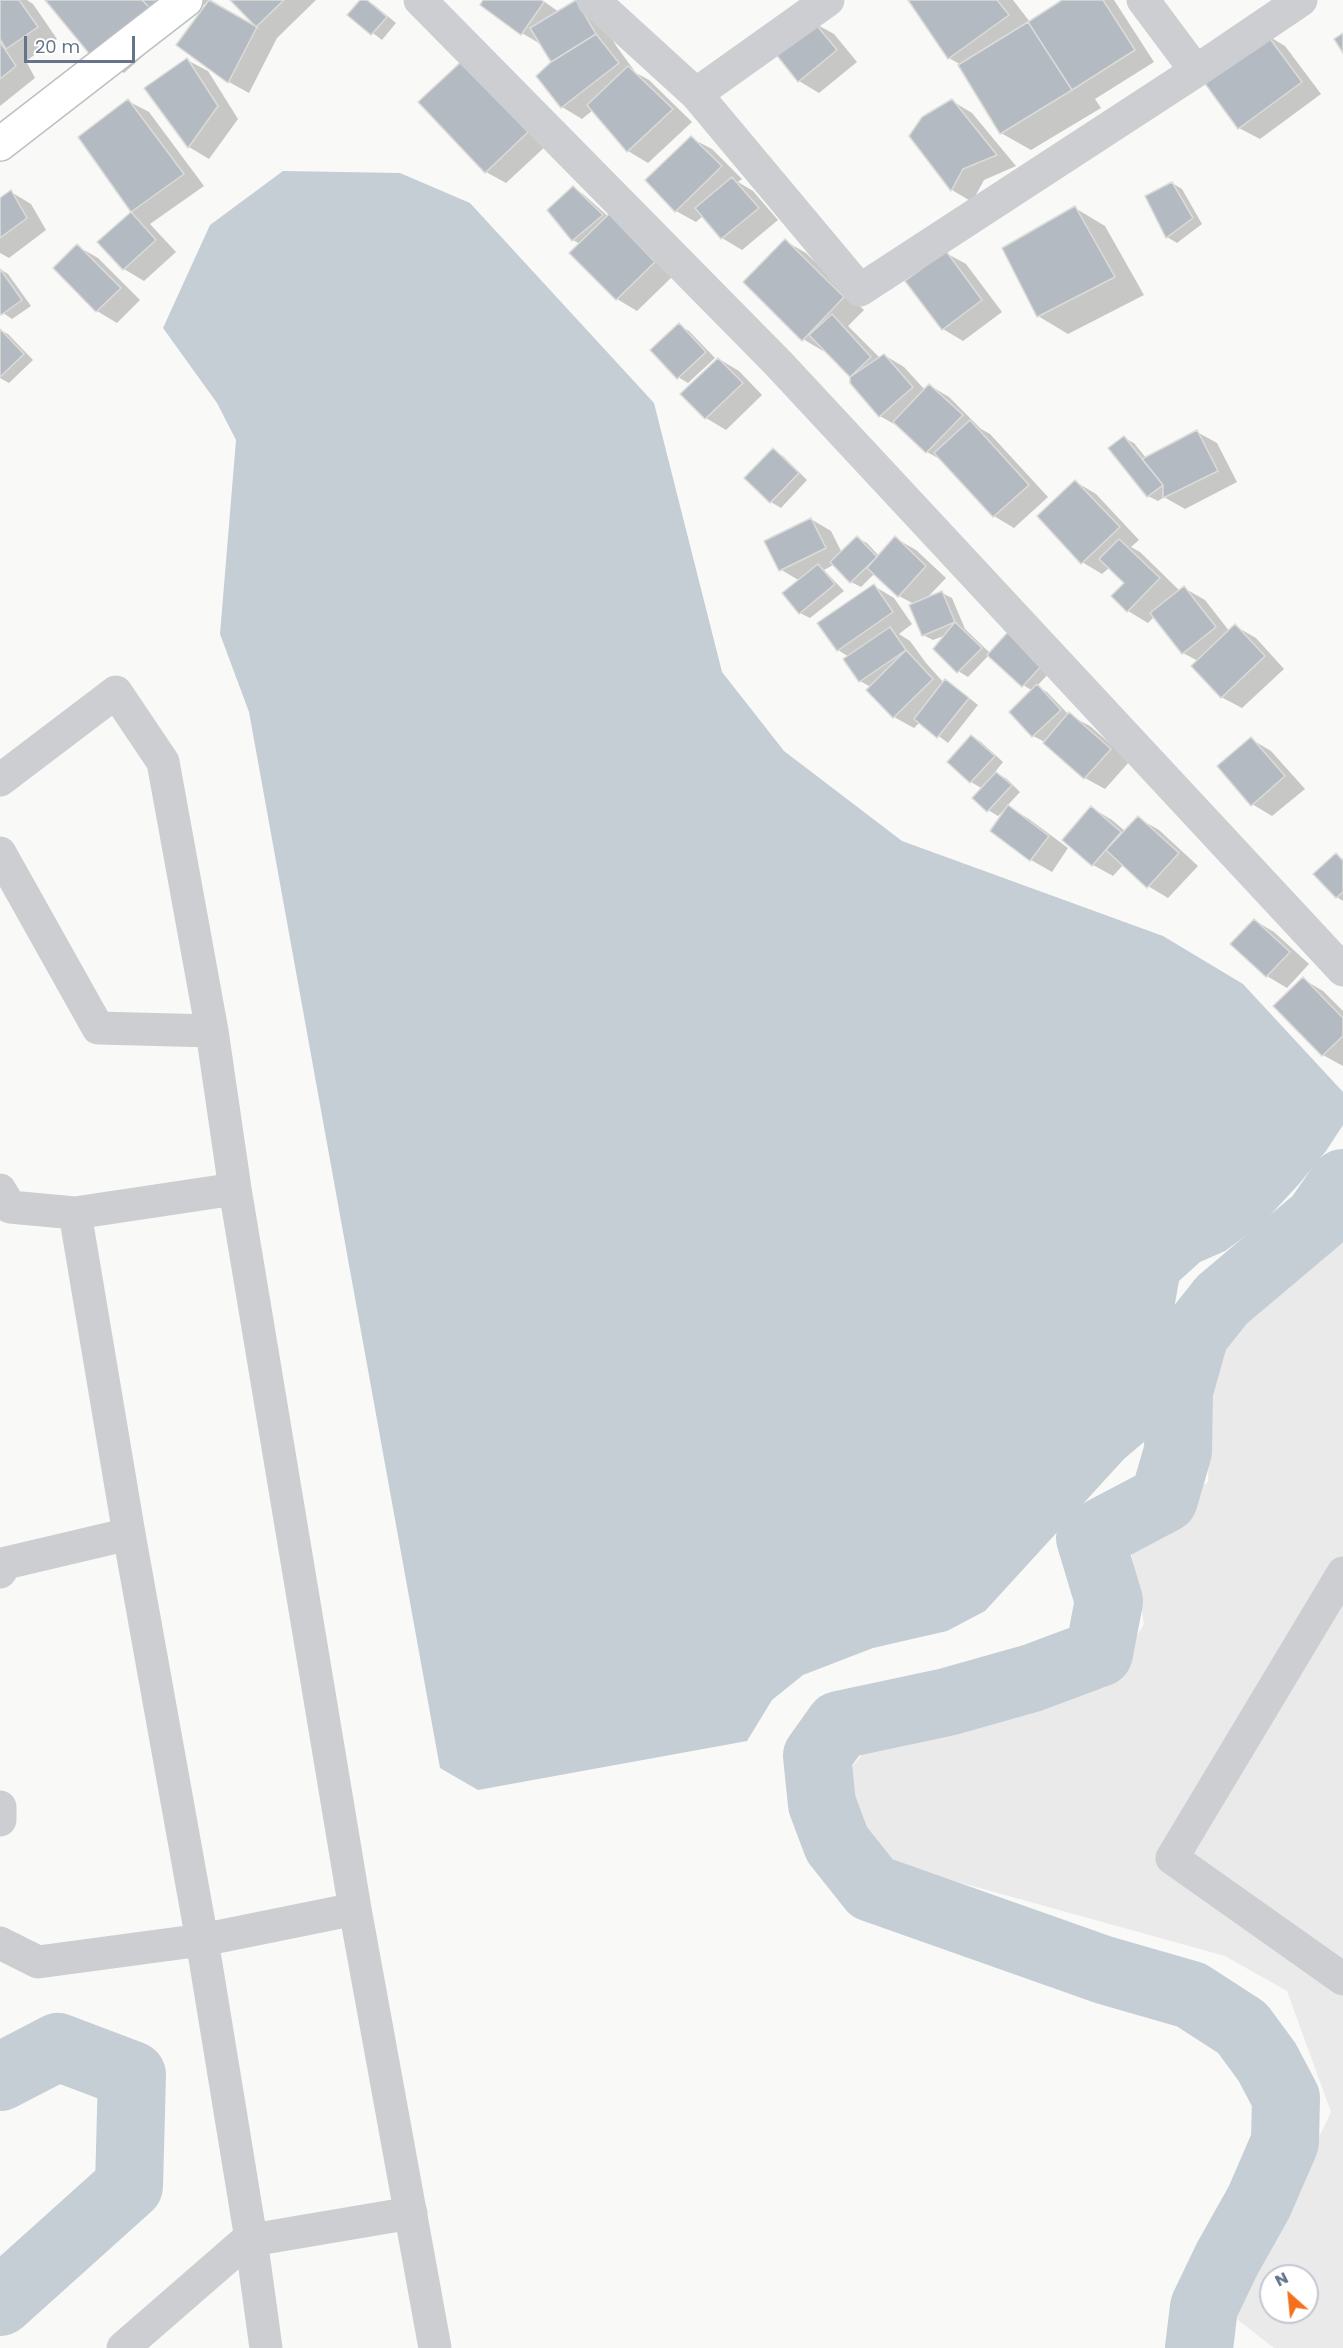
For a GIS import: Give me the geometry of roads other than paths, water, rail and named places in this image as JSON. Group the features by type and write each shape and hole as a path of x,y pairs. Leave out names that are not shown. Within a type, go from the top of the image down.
{"main road":[{"path":"0,144 186,0"}],"street":[{"path":"420,0 778,363 1343,970"},
{"path":"593,0 696,94 860,290 1301,0"},
{"path":"696,94 828,0"},
{"path":"1143,0 1196,71"},
{"path":"0,780 116,692 163,762 212,1031 235,1189 355,1909 435,2348"},
{"path":"0,853 98,1028 212,1031"},
{"path":"0,1190 10,1207 75,1213 235,1189"},
{"path":"75,1213 129,1534 202,1940 252,2239 266,2348"},
{"path":"0,1572 6,1563 129,1534"},
{"path":"1343,1573 1172,1858 1343,1979"},
{"path":"0,1807 0,1820"},
{"path":"0,1943 38,1962 202,1940 355,1909"},
{"path":"123,2348 246,2241 411,2213"}],"waterway":[{"path":"1199,2348 1204,2307 1227,2259 1259,2202 1285,2142 1286,2098 1267,2062 1242,2028 1191,1995 1104,1970 872,1888 837,1844 822,1804 817,1756 839,1725 947,1702 1032,1678 1099,1653 1109,1601 1090,1538 1164,1499 1178,1451 1179,1391 1195,1334 1222,1300 1318,1219 1343,1183"},
{"path":"0,2077 58,2047 132,2075 129,2186 0,2302"}]}
